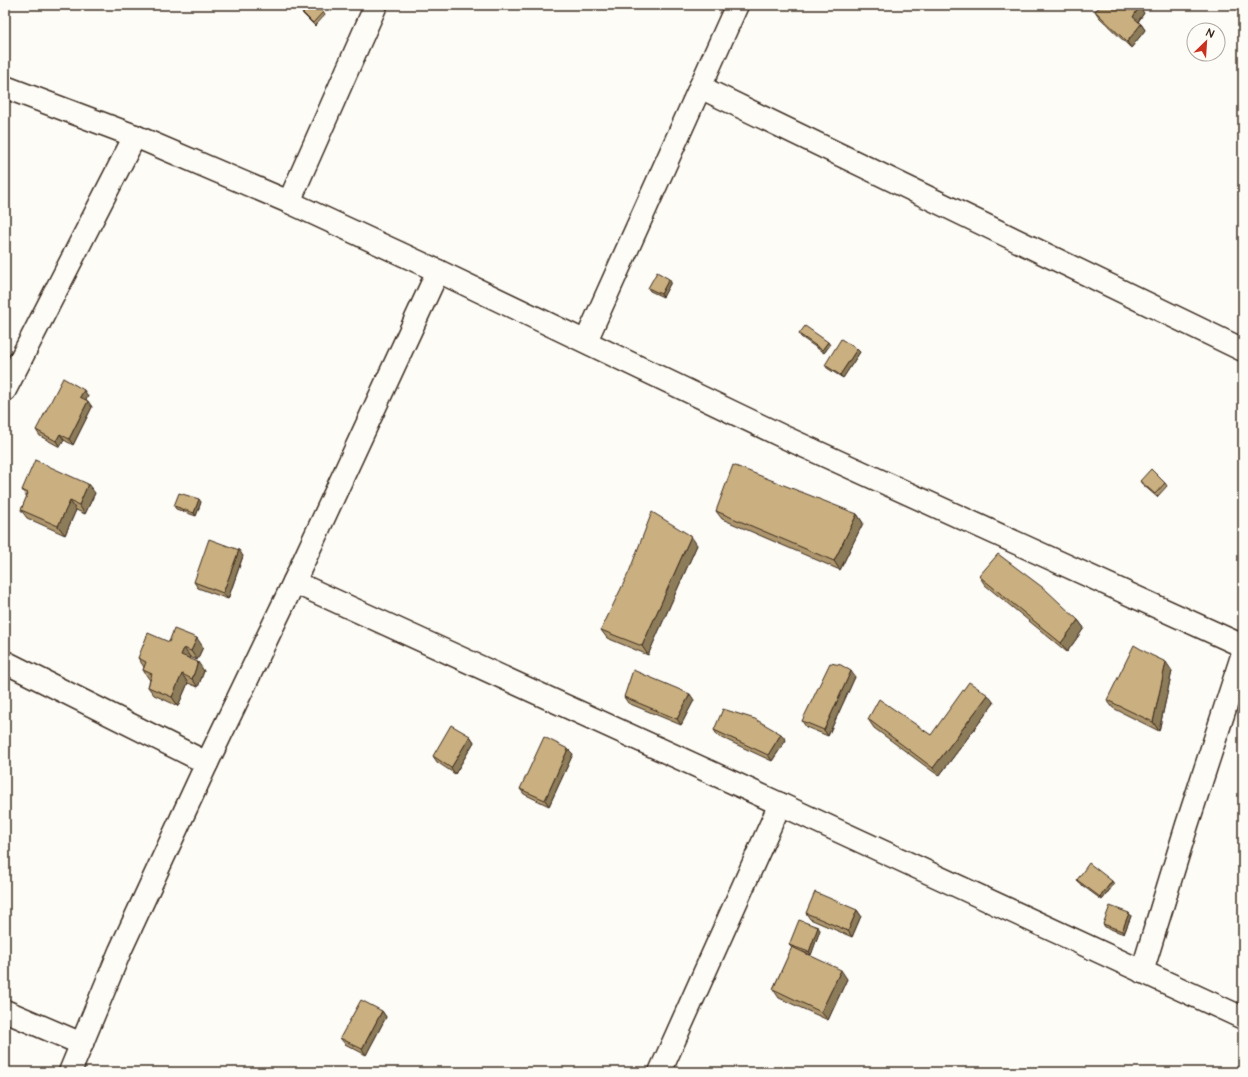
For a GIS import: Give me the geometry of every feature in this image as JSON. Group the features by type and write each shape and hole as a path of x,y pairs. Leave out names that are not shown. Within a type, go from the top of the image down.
{"street":[{"path":"289,202 376,5"},
{"path":"586,341 737,5"},
{"path":"5,87 135,136 289,202 586,341 791,440 1243,646"},
{"path":"700,87 1243,350"},
{"path":"5,390 135,136"},
{"path":"70,1072 120,950 207,763 294,582 438,271"},
{"path":"294,582 1243,1018"},
{"path":"1142,972 1187,825 1243,652"},
{"path":"5,662 207,763"},
{"path":"660,1072 780,804"},
{"path":"5,1011 82,1044"}],"building":[{"path":"307,5 316,5 323,12 313,23 301,11"},
{"path":"1102,5 1137,5 1139,7 1133,17 1141,24 1127,42 1095,11"},
{"path":"657,272 669,279 661,294 648,288"},
{"path":"805,326 828,342 822,350 799,334"},
{"path":"841,339 857,349 840,375 825,365"},
{"path":"63,378 84,390 80,397 88,401 69,439 60,434 56,441 36,430"},
{"path":"35,460 88,484 79,505 70,501 58,526 21,510 28,493 22,490"},
{"path":"733,465 857,514 834,561 716,511"},
{"path":"1151,469 1165,483 1155,494 1140,481"},
{"path":"179,493 199,499 194,513 174,506"},
{"path":"652,512 691,536 642,646 601,630 629,572"},
{"path":"209,539 239,550 223,593 194,582"},
{"path":"998,554 1046,590 1078,620 1061,643 979,576"},
{"path":"174,629 197,638 191,651 184,648 181,655 198,662 192,679 182,674 172,697 148,687 152,674 143,670 146,662 138,658 148,633 169,642"},
{"path":"1134,645 1166,662 1153,722 1107,700"},
{"path":"830,663 841,665 851,671 824,730 802,721"},
{"path":"633,670 690,694 677,719 624,697"},
{"path":"969,682 988,695 933,768 868,719 879,699 931,735"},
{"path":"723,709 755,719 781,734 768,755 714,730"},
{"path":"451,725 470,736 451,768 433,756"},
{"path":"544,737 568,749 545,800 520,789"},
{"path":"1089,863 1112,881 1100,897 1077,880"},
{"path":"815,892 857,910 848,931 806,913"},
{"path":"1110,906 1129,913 1122,931 1103,924"},
{"path":"799,920 818,927 809,952 789,945"},
{"path":"792,947 841,970 821,1012 773,989"},
{"path":"361,1000 382,1011 362,1049 340,1038"}]}
